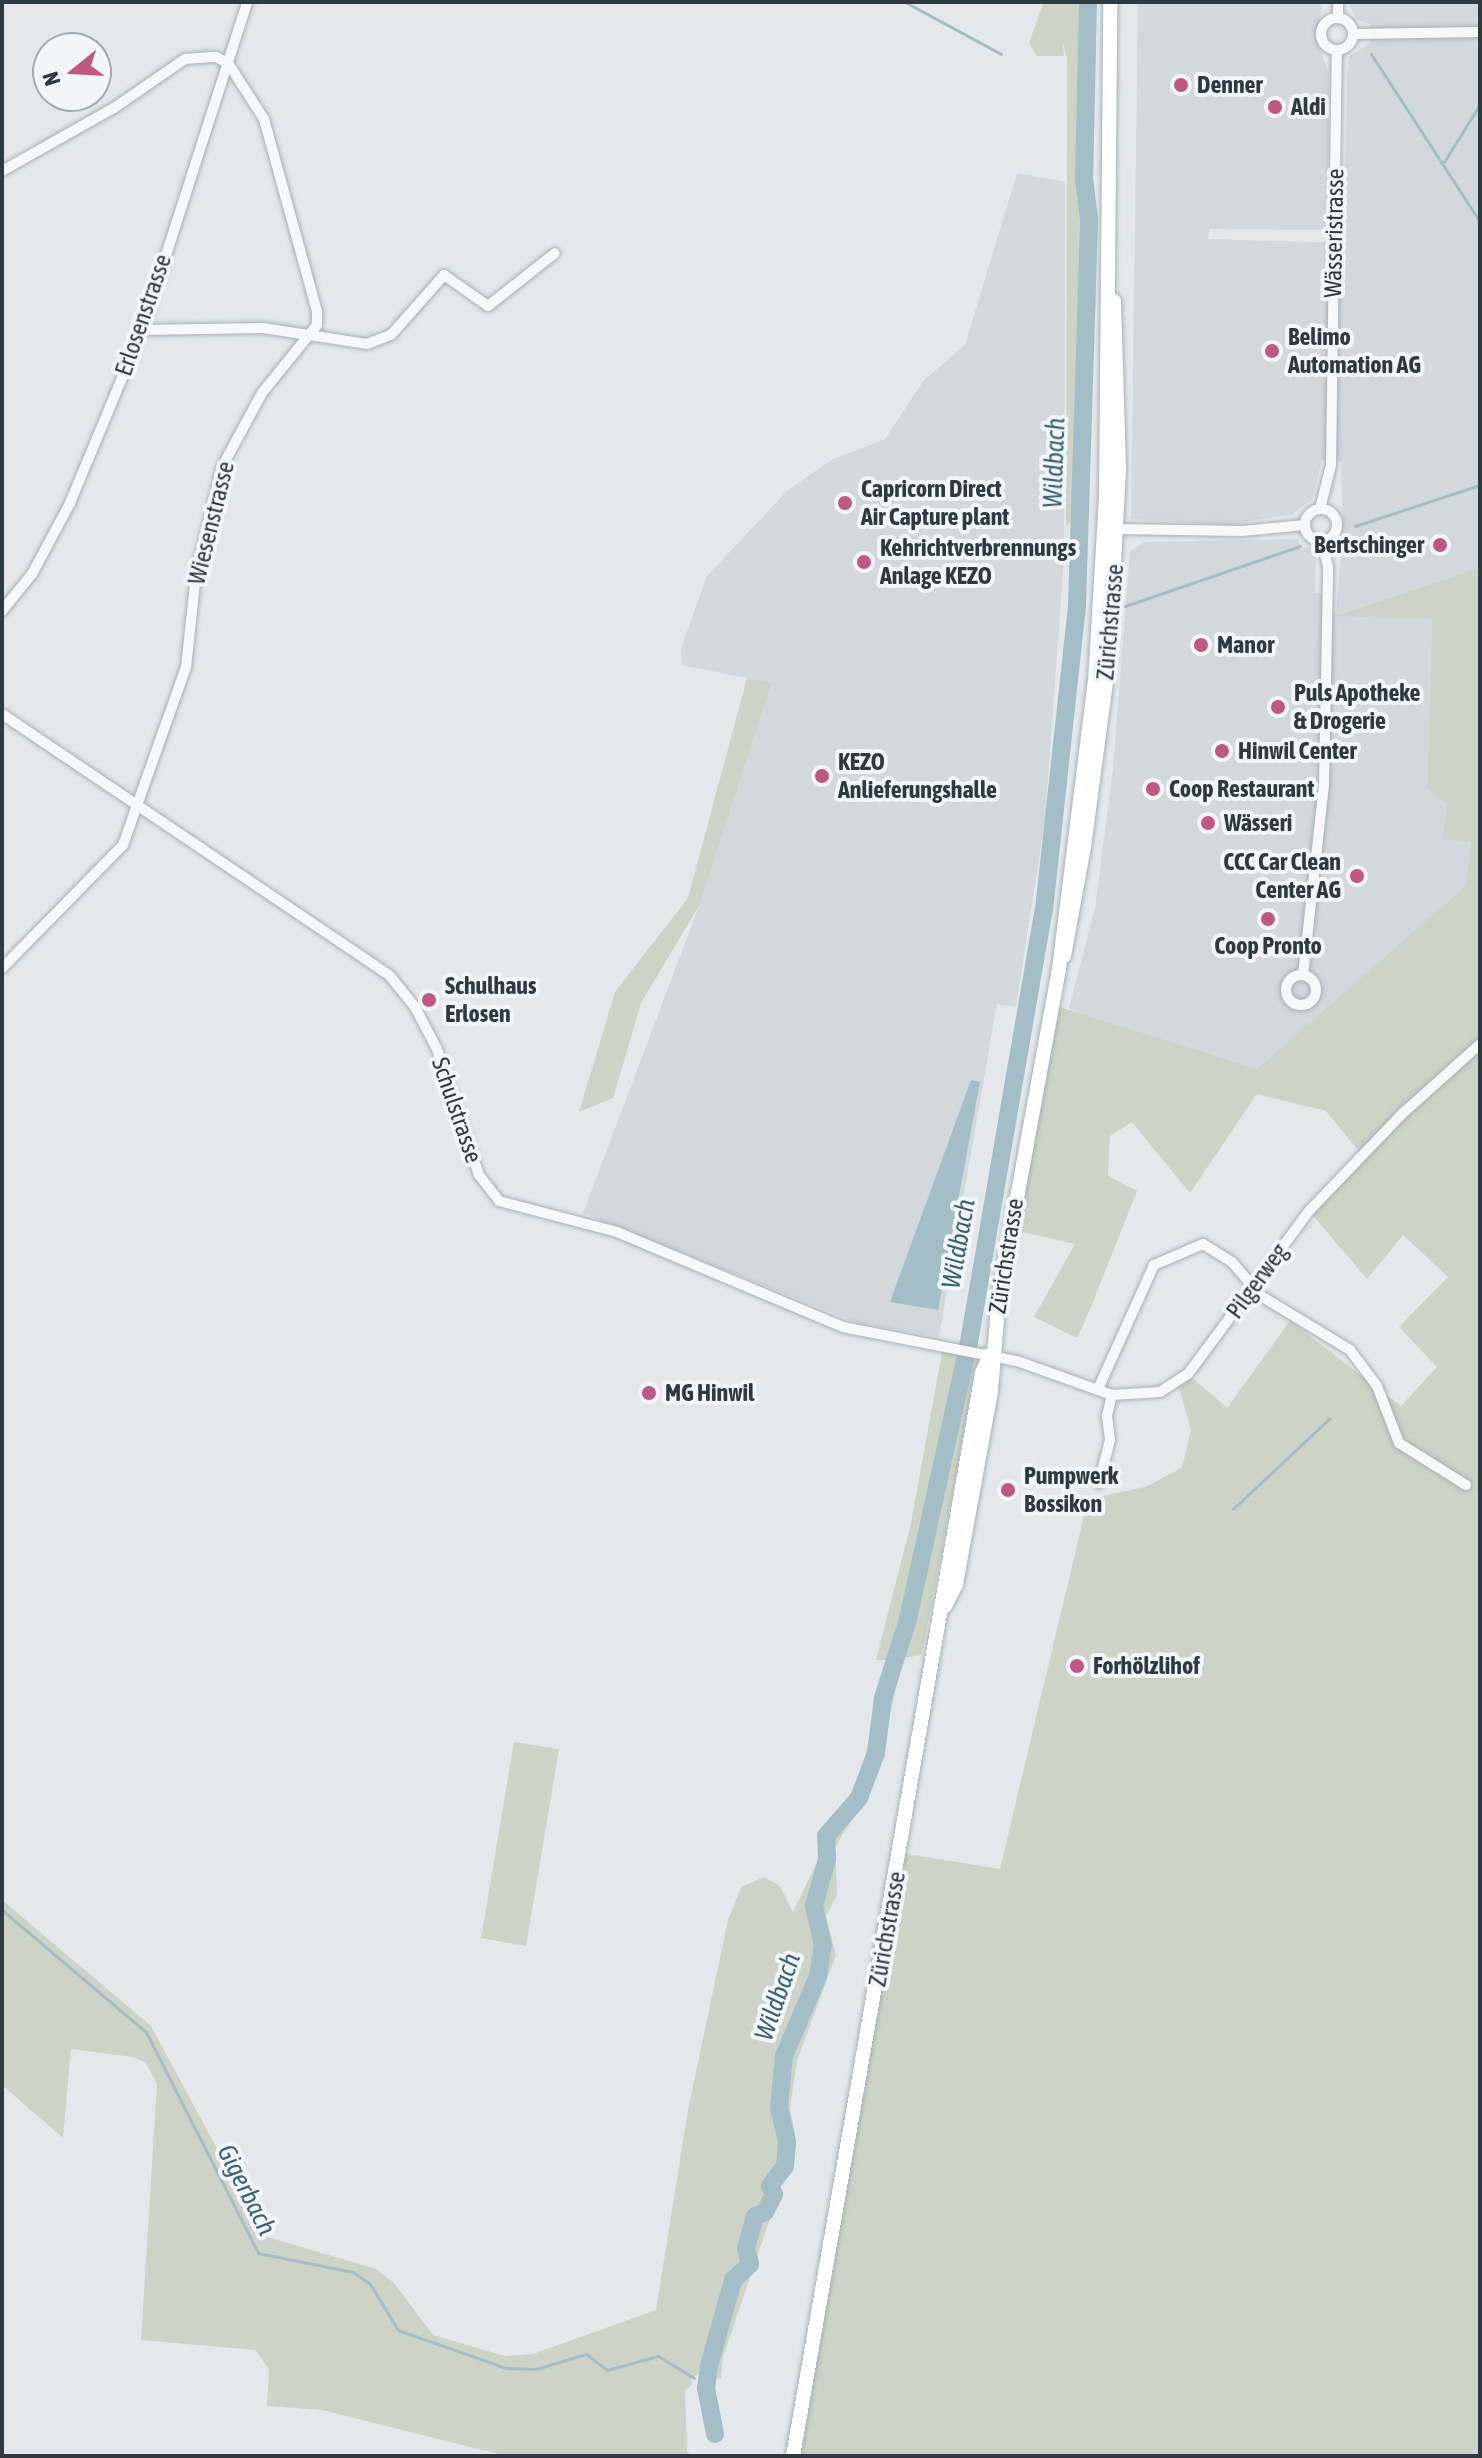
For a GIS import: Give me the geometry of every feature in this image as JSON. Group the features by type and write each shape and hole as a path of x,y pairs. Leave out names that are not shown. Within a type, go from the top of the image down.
{"main road":[{"name":"Zürichstrasse","path":"1059,969 1073,918 1109,659 1118,373 1108,273 1110,2"},
{"name":"Zürichstrasse","path":"793,2456 945,1606 956,1584 977,1473 993,1375 990,1355 1059,969 1111,528"}],"street":[{"name":"Erlosenstrasse","path":"2,611 32,574 70,503 142,330 247,2"},
{"path":"1338,2 1338,18"},
{"path":"1338,18 1349,23 1354,34 1351,44 1337,51 1326,46 1321,34 1326,22 1338,18"},
{"path":"1354,34 1480,32"},
{"name":"Wässeristrasse","path":"1320,509 1331,465 1337,51"},
{"path":"2,171 114,108 185,59 216,57 228,63 264,119 317,311 311,333"},
{"path":"142,330 311,333 367,344 391,335 444,275 488,306 555,253"},
{"name":"Wiesenstrasse","path":"2,968 123,845 135,802 186,667 196,574 222,467 262,393 311,333"},
{"path":"1320,509 1334,515 1337,525 1334,534 1322,541 1312,538 1305,525 1308,516 1320,509"},
{"path":"1111,528 1242,531 1305,525"},
{"path":"1303,975 1324,784 1328,567 1322,541"},
{"name":"Schulstrasse","path":"2,714 390,976 415,1007 437,1049 479,1175 499,1201 617,1232 843,1327 990,1355"},
{"name":"Pilgerweg","path":"990,1355 1112,1395 1140,1397 1178,1383 1309,1211 1401,1115 1480,1044"},
{"path":"1098,1389 1154,1265 1203,1244 1232,1262 1261,1296 1350,1350 1377,1386 1399,1443 1466,1485"},
{"path":"1099,1483 1110,1440 1107,1416 1112,1395"}],"shaded area":[{"path":"1044,2 1096,2 1088,496 1066,528 1067,59 1063,42 1064,56 1037,56 1029,43"},
{"path":"1138,2 1323,2 1316,37 1329,75 1327,230 1209,229 1208,239 1344,243 1347,75 1350,55 1371,43 1370,24 1357,20 1348,2 1480,2 1480,567 1339,615 1432,619 1427,789 1447,804 1471,842 1467,886 1257,1069 1100,1024 1069,1008 1095,908 1113,769 1130,551 1145,542 1298,539 1301,549 1310,547 1316,555 1315,593 1323,594 1336,614 1343,527 1341,461 1322,460 1312,499 1293,514 1227,525 1131,519"},
{"path":"1017,173 1065,182 1064,559 1045,820 1016,1007 997,1004 939,1337 858,1323 583,1213 699,906 772,683 682,665 681,648 707,576 787,491 831,460 885,439 924,380 965,345"},
{"path":"1480,567 1480,2456 793,2456 901,1853 1000,1869 1088,1499 1145,1487 1182,1468 1191,1430 1178,1383 1188,1374 1227,1408 1290,1321 1401,1406 1437,1367 1399,1327 1448,1277 1403,1235 1367,1279 1309,1211 1362,1155 1326,1111 1257,1094 1190,1193 1132,1122 1110,1136 1108,1176 1137,1191 1091,1307 1077,1338 1034,1317 1075,1244 1010,1229 1053,1005 1257,1069 1466,886 1471,842 1443,839 1447,804 1427,789 1432,619 1336,616"},
{"path":"747,678 772,683 699,906 641,1003 613,1098 579,1112 615,992 688,898"},
{"path":"943,1347 979,1353 922,1655 903,1658 874,1784 835,1847 837,1895 826,1916 836,1955 797,2061 790,2108 795,2135 791,2157 723,2357 721,2378 710,2380 711,2367 691,2378 692,2385 685,2390 687,2452 694,2456 506,2456 322,2410 267,2406 269,2369 255,2350 141,2340 157,2084 146,2063 133,2057 71,2049 63,2138 2,2085 2,1900 151,2026 264,2236 376,2269 394,2283 433,2335 505,2356 533,2354 656,2310 688,2110 728,1920 741,1887 764,1877 780,1886 793,1912 820,1856 818,1841 858,1786 888,1660 876,1660 911,1523"},
{"path":"514,1742 559,1749 526,1946 481,1938"}],"water":[{"path":"971,1080 980,1082 938,1310 890,1302"}],"waterway":[{"path":"905,2 1001,54"},
{"name":"Wildbach","path":"715,2434 706,2388 709,2366 733,2280 750,2264 746,2248 755,2216 765,2212 774,2194 770,2186 785,2166 787,2142 779,2108 784,2056 818,1976 823,1946 814,1906 827,1859 826,1836 859,1798 876,1753 883,1698 908,1619 969,1342 1044,910 1077,605 1089,219 1084,180 1088,2"},
{"path":"1371,54 1480,222"},
{"path":"1444,162 1480,104"},
{"path":"1355,526 1480,485"},
{"path":"1125,606 1300,546"},
{"path":"1233,1509 1329,1419"},
{"name":"Gigerbach","path":"2,1910 146,2032 258,2253 353,2272 370,2284 398,2330 506,2368 536,2369 586,2354 607,2370 658,2356 694,2378"}],"place":[{"name":"Denner","path":"1181,85"},
{"name":"Aldi","path":"1275,107"},
{"name":"Belimo Automation AG","path":"1272,351"},
{"name":"Capricorn Direct Air Capture plant","path":"845,503"},
{"name":"Bertschinger","path":"1440,545"},
{"name":"Kehrichtverbrennungs Anlage KEZO","path":"864,562"},
{"name":"Manor","path":"1201,645"},
{"name":"Puls Apotheke & Drogerie","path":"1278,707"},
{"name":"Hinwil Center","path":"1222,751"},
{"name":"KEZO Anlieferungshalle","path":"822,776"},
{"name":"Coop Restaurant","path":"1153,789"},
{"name":"Wässeri","path":"1208,823"},
{"name":"CCC Car Clean Center AG","path":"1357,876"},
{"name":"Coop Pronto","path":"1268,919"},
{"name":"Schulhaus Erlosen","path":"429,1000"},
{"name":"MG Hinwil","path":"649,1393"},
{"name":"Pumpwerk Bossikon","path":"1008,1490"},
{"name":"Forhölzlihof","path":"1077,1666"}]}
